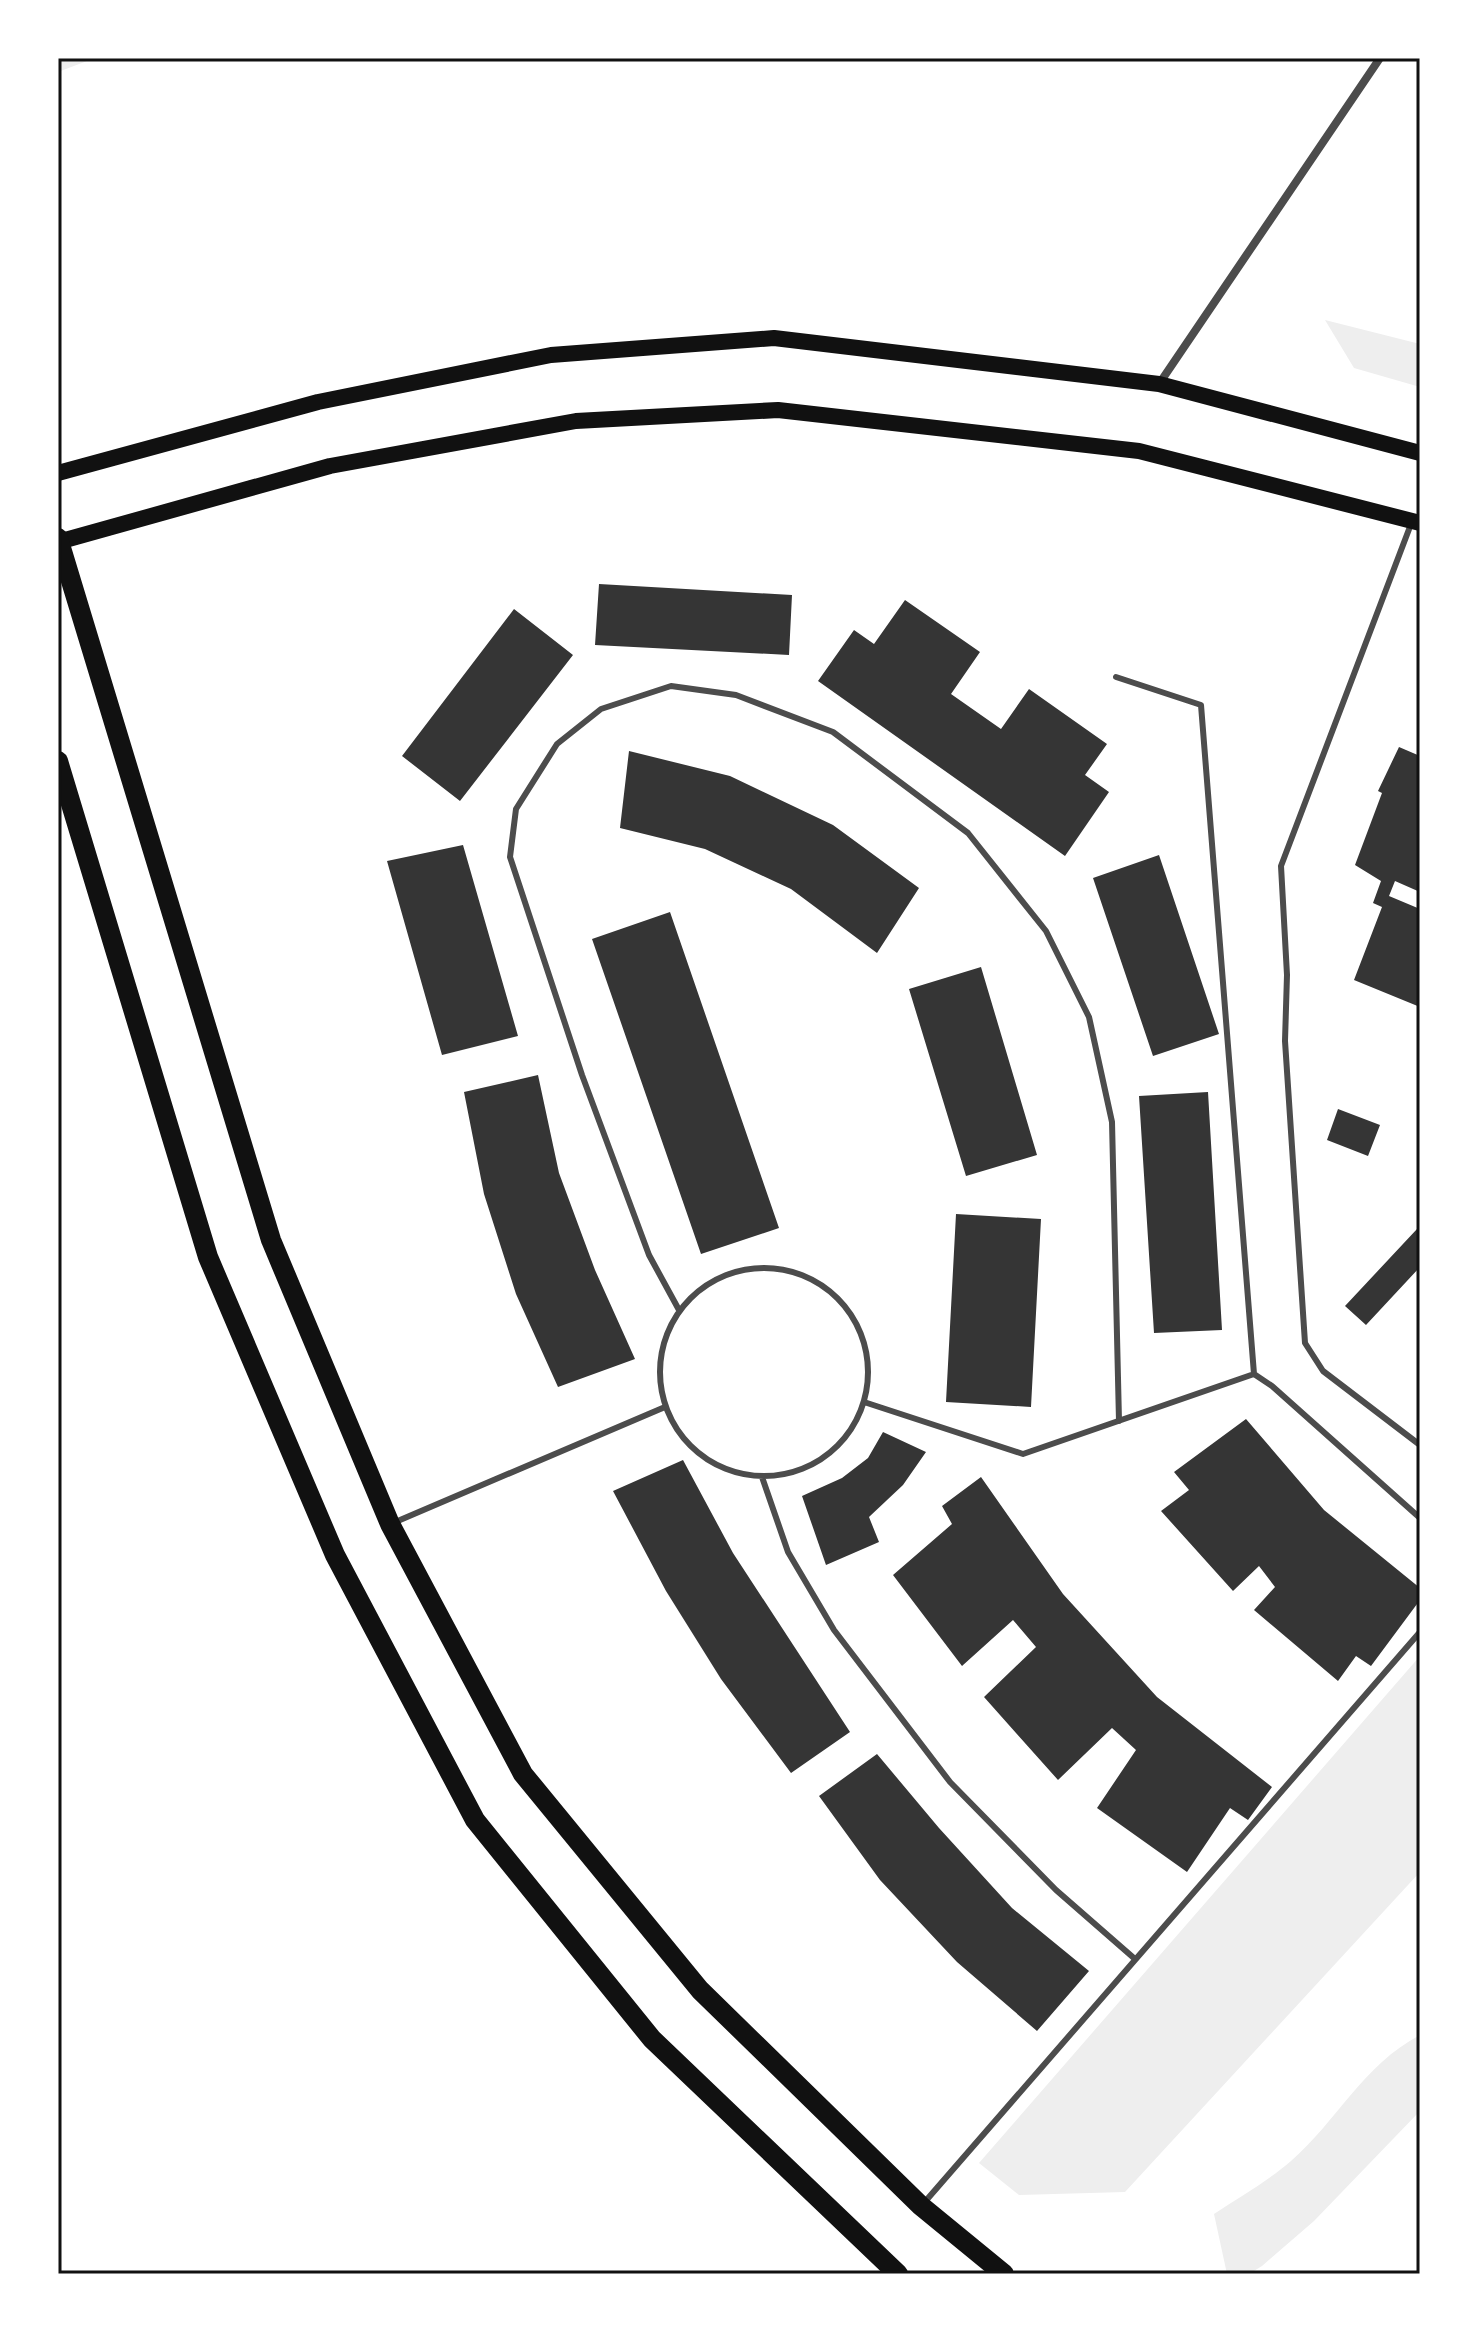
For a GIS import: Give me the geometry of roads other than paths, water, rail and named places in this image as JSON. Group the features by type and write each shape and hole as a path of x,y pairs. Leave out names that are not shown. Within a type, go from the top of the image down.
{"main road":[{"path":"58,473 318,402 551,355 774,338 1159,384 1420,453"},
{"path":"1004,2274 921,2206 700,1990 523,1774 390,1524 271,1240 58,541 330,466 576,421 778,410 1139,451 1416,522"},
{"path":"58,761 208,1257 335,1555 475,1820 652,2039 898,2274"}],"street":[{"path":"1159,384 1380,58"}],"lane":[{"path":"1416,522 1281,866 1287,975 1285,1041 1305,1343 1323,1371 1420,1445"},
{"path":"1116,677 1201,705 1254,1374"},
{"path":"679,1310 649,1255 626,1195 582,1075 510,857 516,809 557,744 601,709 671,686 736,695 833,732 968,833 1046,931 1089,1017 1112,1122 1119,1421"},
{"path":"779,1269 815,1281 843,1305 863,1337 868,1362 864,1402 849,1434 832,1452 811,1466 787,1474 762,1477 714,1463 693,1449 676,1429 665,1407 660,1382 661,1357 679,1310 707,1285 741,1270 779,1269"},
{"path":"864,1402 1023,1454 1254,1374"},
{"path":"1254,1374 1272,1386 1420,1518"},
{"path":"390,1524 665,1407"},
{"path":"762,1477 788,1552 834,1630 950,1782 1056,1890 1135,1959"},
{"path":"921,2206 1420,1632"}]}
